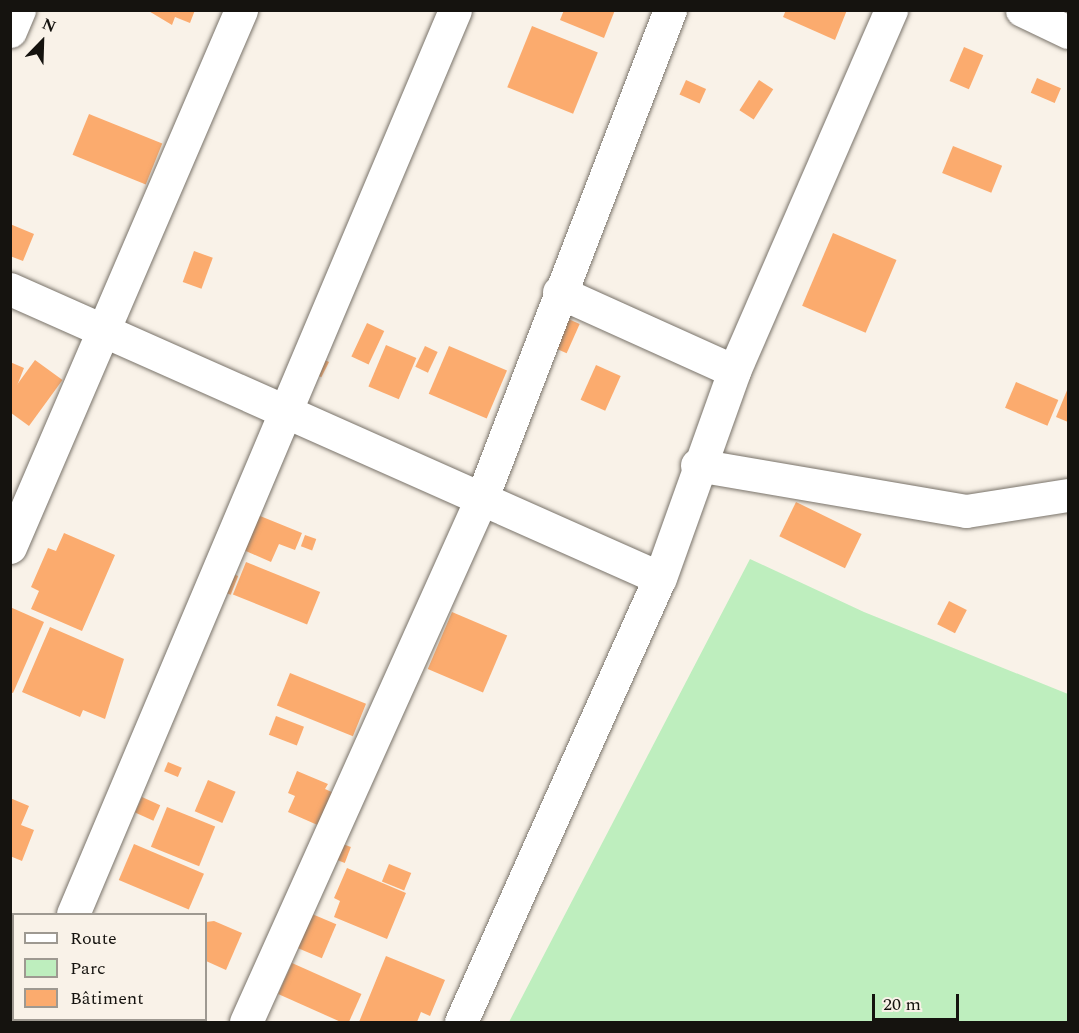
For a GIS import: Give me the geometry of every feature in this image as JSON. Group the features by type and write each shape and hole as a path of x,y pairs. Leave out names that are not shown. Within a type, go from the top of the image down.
{"street":[{"path":"10,31 19,10"},
{"path":"10,547 105,331 241,10"},
{"path":"74,913 286,416 455,10"},
{"path":"246,1023 483,495 559,292 670,10"},
{"path":"461,1023 660,578 697,465 734,371 891,10"},
{"path":"1022,10 1068,32"},
{"path":"10,289 286,416 483,495 660,578"},
{"path":"559,292 734,371"},
{"path":"697,465 966,511 1068,495"}],"green space":[{"path":"750,559 864,612 1068,694 1068,1022 509,1022"}],"building":[{"path":"147,10 195,10 190,23 175,17 172,25"},
{"path":"564,10 615,10 604,38 560,20"},
{"path":"786,10 847,10 835,40 783,17"},
{"path":"532,26 598,53 573,114 507,87"},
{"path":"964,47 983,55 969,89 950,81"},
{"path":"1037,78 1061,88 1055,103 1031,93"},
{"path":"686,80 706,89 700,104 679,95"},
{"path":"759,80 773,89 754,119 739,110"},
{"path":"89,114 162,144 146,184 73,155"},
{"path":"953,146 1002,166 991,193 942,173"},
{"path":"10,224 34,234 23,261 10,256"},
{"path":"833,233 897,260 866,333 802,306"},
{"path":"194,251 213,258 202,289 183,282"},
{"path":"555,313 580,324 567,353 542,342"},
{"path":"367,323 384,331 369,365 351,357"},
{"path":"386,345 416,358 399,399 368,386"},
{"path":"425,346 438,352 428,373 415,367"},
{"path":"449,346 507,371 487,418 429,394"},
{"path":"321,358 329,362 321,377 313,373"},
{"path":"35,360 63,380 29,426 10,412 10,394"},
{"path":"10,362 24,368 11,401 10,401"},
{"path":"596,365 621,376 605,411 581,400"},
{"path":"1016,382 1058,400 1047,426 1005,408"},
{"path":"1068,388 1068,422 1056,417"},
{"path":"796,502 862,534 845,568 779,536"},
{"path":"253,513 302,533 295,550 279,544 271,562 239,548"},
{"path":"64,533 115,555 82,631 31,609 39,591 31,587 48,548 56,551"},
{"path":"305,535 316,539 312,550 301,546"},
{"path":"246,562 320,592 307,624 233,594"},
{"path":"228,572 238,576 231,595 221,591"},
{"path":"949,601 967,610 955,633 937,624"},
{"path":"10,607 44,622 13,693 10,692"},
{"path":"452,612 507,635 483,693 428,669"},
{"path":"50,627 124,659 105,719 83,710 80,717 22,692"},
{"path":"290,673 366,704 353,736 277,705"},
{"path":"276,716 304,727 297,745 269,735"},
{"path":"168,762 182,768 178,777 164,771"},
{"path":"297,771 328,784 325,789 336,794 322,827 288,812 295,796 288,793"},
{"path":"208,780 236,792 222,823 195,811"},
{"path":"142,797 160,805 153,821 135,813"},
{"path":"10,798 29,806 21,825 34,830 22,861 10,856"},
{"path":"167,807 215,826 199,866 151,847"},
{"path":"335,841 351,847 345,863 329,857"},
{"path":"134,844 204,874 189,910 119,880"},
{"path":"389,864 411,873 404,891 382,882"},
{"path":"347,868 406,893 387,939 334,917 340,901 334,898"},
{"path":"305,911 336,924 322,958 291,945"},
{"path":"214,921 242,933 226,970 207,961 207,922"},
{"path":"386,956 445,980 430,1016 421,1012 417,1022 359,1022"},
{"path":"292,963 361,994 349,1022 341,1022 278,994"}]}
